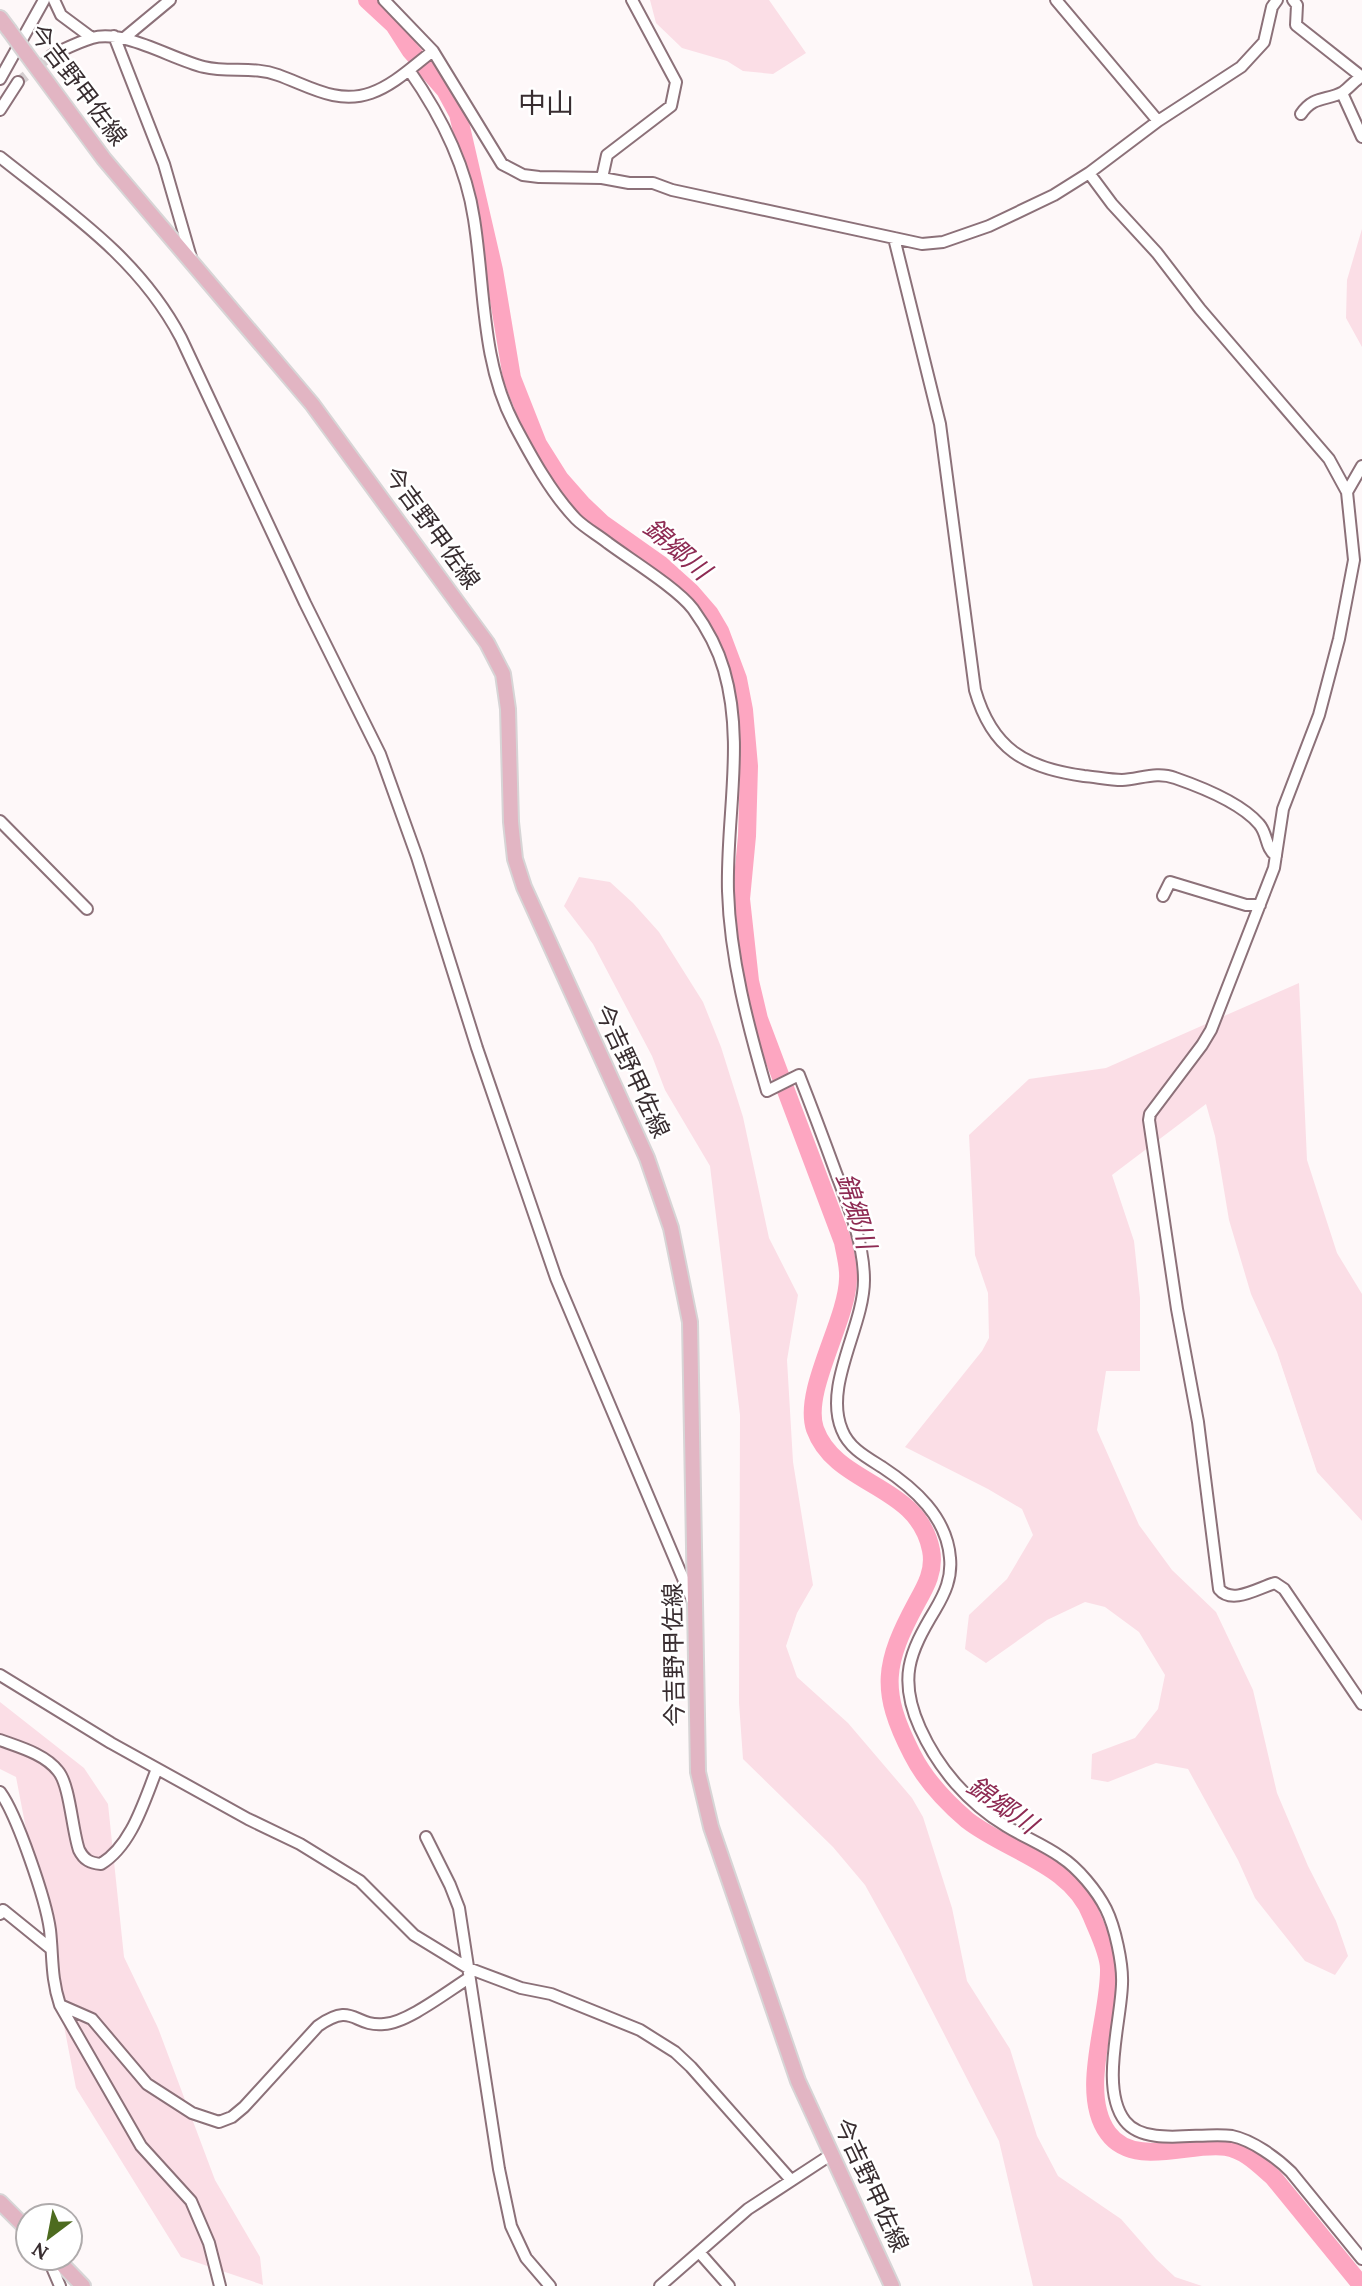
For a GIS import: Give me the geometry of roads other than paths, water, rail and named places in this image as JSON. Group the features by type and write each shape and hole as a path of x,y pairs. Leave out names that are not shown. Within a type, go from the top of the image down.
{"main road":[{"name":"今吉野甲佐線","path":"4,24 104,159 312,404 361,467 487,643 503,674 508,709 514,859 524,887 647,1158 671,1228 682,1275 690,1322 698,1772 711,1827 791,2061 892,2286"},
{"path":"0,2202 14,2216"},
{"path":"70,2272 83,2286"}],"street":[{"path":"0,79 44,0"},
{"path":"54,0 61,15 92,38"},
{"path":"118,38 170,0"},
{"path":"384,0 433,51 502,164 523,175 653,183 672,190 922,244 943,242 1014,215 1089,173 1158,121 1241,67 1264,42 1272,8 1277,0"},
{"path":"602,178 607,156 671,106 676,82 632,0"},
{"path":"1056,0 1158,121"},
{"path":"1293,0 1297,5 1296,25 1362,77 1342,93 1321,97 1307,106 1301,114"},
{"path":"52,55 92,38 118,38 204,67 269,73 333,96 352,97 371,93 399,79 433,51"},
{"path":"118,38 164,164 193,263"},
{"path":"409,70 432,104 445,130 470,197 488,349 495,379 513,423 540,469 578,520 692,608 714,644 724,670 733,715 734,765 729,830 730,915 740,985 753,1042 767,1091 799,1075 851,1213 863,1264 864,1283 859,1315 838,1388 837,1410 842,1430 852,1447 903,1481 929,1506 942,1528 950,1554 951,1576 912,1652 908,1669 910,1697 920,1727 942,1766 967,1796 1003,1825 1062,1857 1086,1881 1107,1910 1122,1975 1114,2058 1115,2090 1119,2111 1128,2125 1152,2135 1232,2136 1247,2142 1283,2165 1362,2259"},
{"path":"0,110 18,82"},
{"path":"1342,93 1362,137"},
{"path":"0,157 123,258 147,284 181,338 305,603 380,754 556,1278 695,1607"},
{"path":"1089,173 1200,309 1329,459 1347,492 1354,560 1350,592 1320,715 1283,809 1274,868 1211,1030 1150,1114 1149,1133 1198,1422 1219,1589 1224,1595 1232,1597 1275,1583 1284,1589 1362,1704"},
{"path":"894,238 940,424 975,690 982,712 995,736 1032,764 1053,772 1121,780 1158,775 1173,777 1211,792 1258,822 1264,830 1271,852 1276,856"},
{"path":"1347,492 1362,466"},
{"path":"0,821 87,909"},
{"path":"1163,896 1170,882 1246,905 1260,905"},
{"path":"0,1675 111,1743 248,1819 300,1844 360,1881 414,1935 469,1973 551,1994 640,2030 675,2052 791,2180"},
{"path":"0,1740 35,1754 58,1771 64,1781 79,1850 83,1857 92,1863 100,1864 119,1849 158,1769"},
{"path":"0,1792 16,1824 43,1903 50,1930 52,1982 60,2005 141,2146 191,2201 209,2243 219,2286"},
{"path":"426,1837 450,1885 458,1908 499,2169 512,2226 526,2258 550,2286"},
{"path":"0,1914 3,1910 50,1948"},
{"path":"60,2005 92,2019 147,2084 192,2113 219,2122 232,2117 244,2107 318,2026 333,2016 353,2015 371,2024 403,2019 469,1973"},
{"path":"660,2286 748,2209 832,2154"},
{"path":"699,2252 729,2286"}],"waterway":[{"name":"錦郷川","path":"367,0 394,25 410,50 445,90 458,114 494,270 512,378 538,444 560,479 582,504 602,523 660,564 691,592 710,614 720,631 738,679 749,766 747,836 741,899 750,981 759,1019 843,1242 848,1270 841,1315 815,1395 815,1429 825,1448 840,1463 910,1511 923,1528 931,1550 929,1578 906,1623 892,1660 890,1694 901,1732 923,1772 967,1820 1054,1871 1083,1899 1109,1963 1095,2076 1099,2116 1108,2133 1119,2144 1133,2150 1148,2152 1212,2146 1226,2147 1246,2155 1273,2177 1362,2286"}],"tunnel":[{"path":"18,82 52,55"}],"district":[{"name":"中山","path":"546,103"}]}
